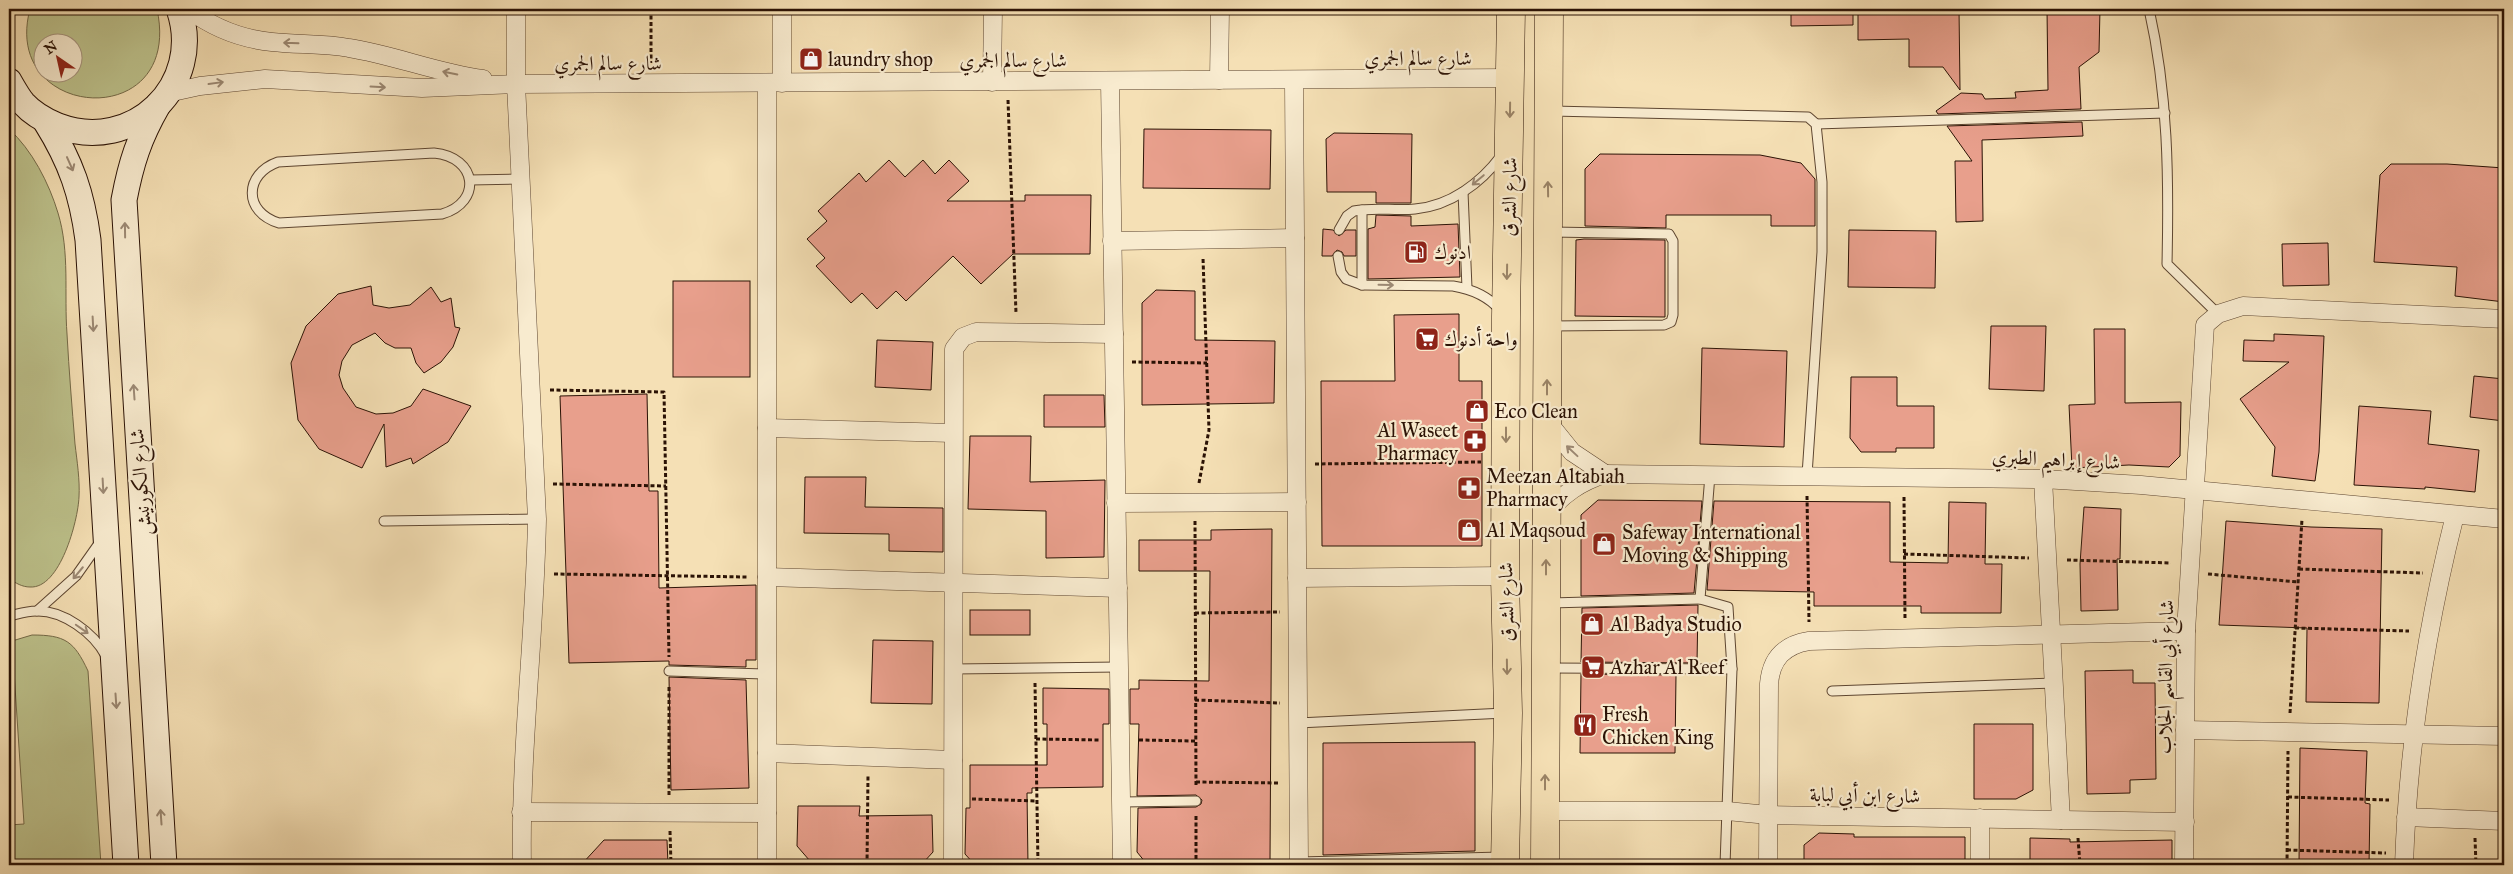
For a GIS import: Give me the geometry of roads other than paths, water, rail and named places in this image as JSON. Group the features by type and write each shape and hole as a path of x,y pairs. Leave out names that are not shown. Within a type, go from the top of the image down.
{"main road":[{"name":"شارع الكورنيش","path":"164,865 124,200 130,167 141,135 180,71 185,47 183,22 179,9"},
{"name":"شارع الشرق","path":"1505,861 1508,713 1505,576 1506,317 1511,9"},
{"name":"شارع الشرق","path":"1545,865 1548,9"},
{"path":"9,81 16,101 46,122 75,132 105,132 134,123 163,99"},
{"name":"شارع الكورنيش","path":"46,122 63,149 73,171 84,209 88,240 126,865"},
{"path":"106,533 119,535 128,545 138,645 153,695"}],"street":[{"name":"شارع سالم الجمري","path":"188,9 220,28 246,37 272,42 348,47 435,70 516,84"},
{"path":"516,9 516,84 537,519 536,573 521,812 522,865"},
{"path":"767,865 767,428 775,83 782,9"},
{"path":"994,9 1000,82"},
{"path":"1219,80 1220,9"},
{"name":"شارع سالم الجمري","path":"163,99 200,86 265,79 422,88 516,84 1510,78"},
{"path":"1294,80 1299,864"},
{"path":"1110,81 1122,865"},
{"path":"1112,241 1295,238"},
{"path":"2218,314 2243,306 2504,319"},
{"name":"شارع أبي القاسم الجلاب","path":"2184,865 2186,631 2205,325 2218,314"},
{"path":"953,865 953,356 957,342 976,332 1114,334"},
{"path":"1547,420 1572,452 1605,474"},
{"path":"767,428 953,433"},
{"name":"شارع إبراهيم الطبري","path":"1546,514 1571,488 1605,474 1807,475 2043,478 2195,490 2504,519"},
{"path":"2043,478 2054,683 2069,820"},
{"path":"1116,504 1297,502"},
{"path":"2404,859 2407,808 2428,632 2455,515"},
{"path":"1297,578 1505,576"},
{"path":"767,577 1118,588"},
{"path":"1768,865 1770,671 1776,659 1785,649 1796,643 1809,641 2186,631"},
{"path":"2184,730 2504,736"},
{"path":"767,753 953,760"},
{"path":"2407,808 2474,820 2504,822"},
{"name":"شارع ابن أبي لبابة","path":"1545,811 1727,811 1768,815 2185,822"},
{"path":"521,812 767,813"},
{"path":"1980,818 1980,865"}],"lane":[{"path":"2149,9 2160,59 2169,167 2167,264 2218,314"},
{"path":"1547,111 1808,117 1816,124 1822,182 1822,252 1807,475"},
{"path":"1816,124 2165,113"},
{"path":"1339,230 1347,216 1362,210 1415,209 1448,201 1463,192 1489,170 1510,143"},
{"path":"446,154 458,159 465,168 470,180 466,198 460,206 442,214 279,223 261,214 252,198 255,178 261,171 278,162 446,154"},
{"path":"470,180 520,179"},
{"path":"1463,192 1467,288"},
{"path":"1362,210 1362,285"},
{"path":"1547,326 1664,325 1671,322 1674,241 1669,234 1548,232"},
{"path":"1338,256 1341,272 1346,279 1362,285 1453,286 1467,288 1482,295 1496,305 1506,317"},
{"path":"1700,599 1710,475"},
{"path":"384,521 537,519"},
{"path":"37,611 76,576 106,533"},
{"path":"1546,603 1700,599 1728,607 1732,669 1725,865"},
{"path":"9,616 37,611 62,617 84,630 102,648 114,672"},
{"path":"953,669 1119,667"},
{"path":"1546,668 1732,669"},
{"path":"669,671 767,674"},
{"path":"1832,691 2054,683"},
{"path":"1298,723 1508,713"},
{"path":"1121,802 1196,801"},
{"path":"1299,864 1505,861"}],"place":[{"name":"laundry shop","path":"811,59"},
{"name":"ادنوك","path":"1416,252"},
{"name":"واحة أدنوك","path":"1427,339"},
{"name":"Eco Clean","path":"1477,411"},
{"name":"Al Waseet Pharmacy","path":"1475,441"},
{"name":"Meezan Altabiah Pharmacy","path":"1469,488"},
{"name":"Al Maqsoud","path":"1469,530"},
{"name":"Safeway International Moving & Shipping","path":"1604,544"},
{"name":"Al Badya Studio","path":"1592,624"},
{"name":"Azhar Al Reef","path":"1593,667"},
{"name":"Fresh Chicken King","path":"1585,725"}]}
